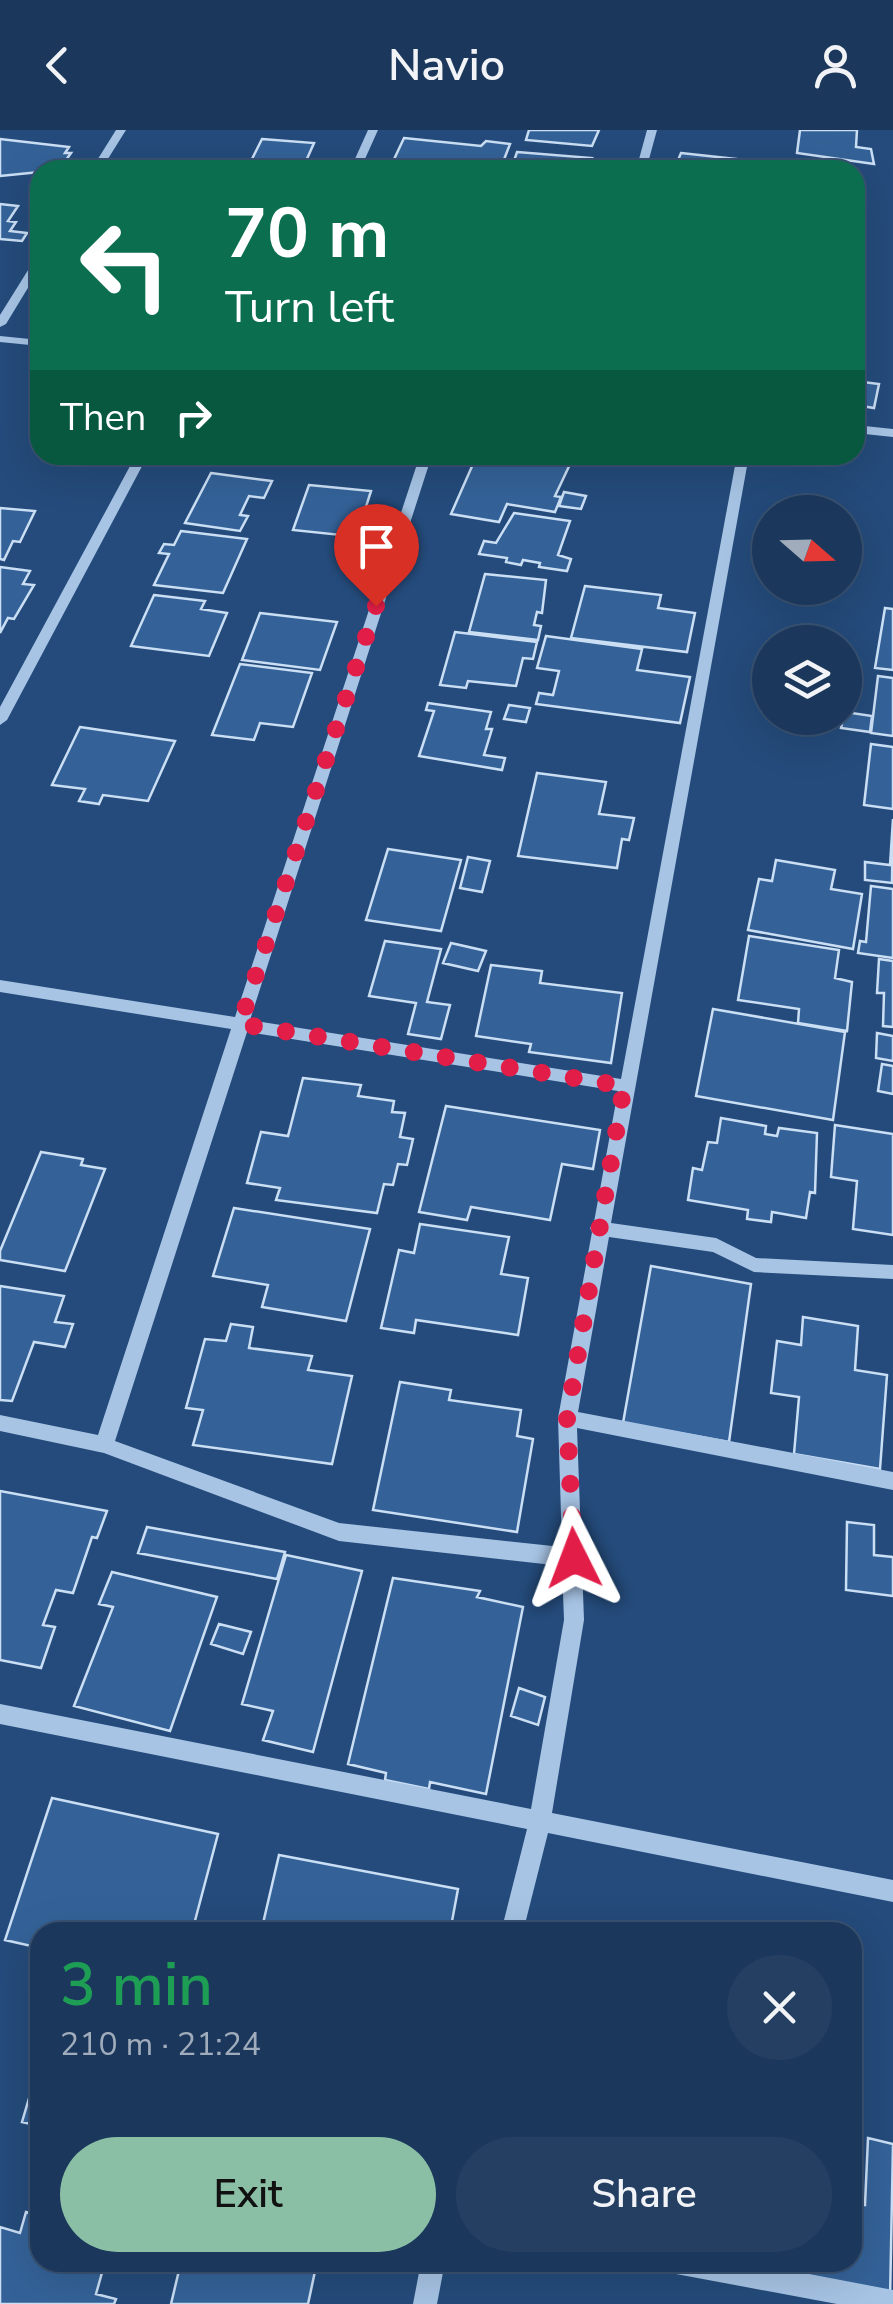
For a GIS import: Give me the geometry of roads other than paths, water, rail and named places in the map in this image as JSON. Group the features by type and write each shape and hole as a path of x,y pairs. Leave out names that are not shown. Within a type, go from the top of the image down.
{"street":[{"path":"102,160 121,130"},
{"path":"359,160 373,130"},
{"path":"644,160 652,130"},
{"path":"0,324 30,276"},
{"path":"0,339 30,343"},
{"path":"865,430 893,432"},
{"path":"0,720 137,465"},
{"path":"104,1445 423,465"},
{"path":"515,1922 540,1821 574,1620 567,1418 624,1086 741,465"},
{"path":"0,986 624,1086"},
{"path":"599,1228 716,1245 754,1265 893,1272"},
{"path":"567,1418 893,1481"},
{"path":"0,1423 104,1445 339,1532 574,1558"},
{"path":"0,1714 893,1890"},
{"path":"426,2304 431,2272"},
{"path":"730,2272 893,2302"}]}
